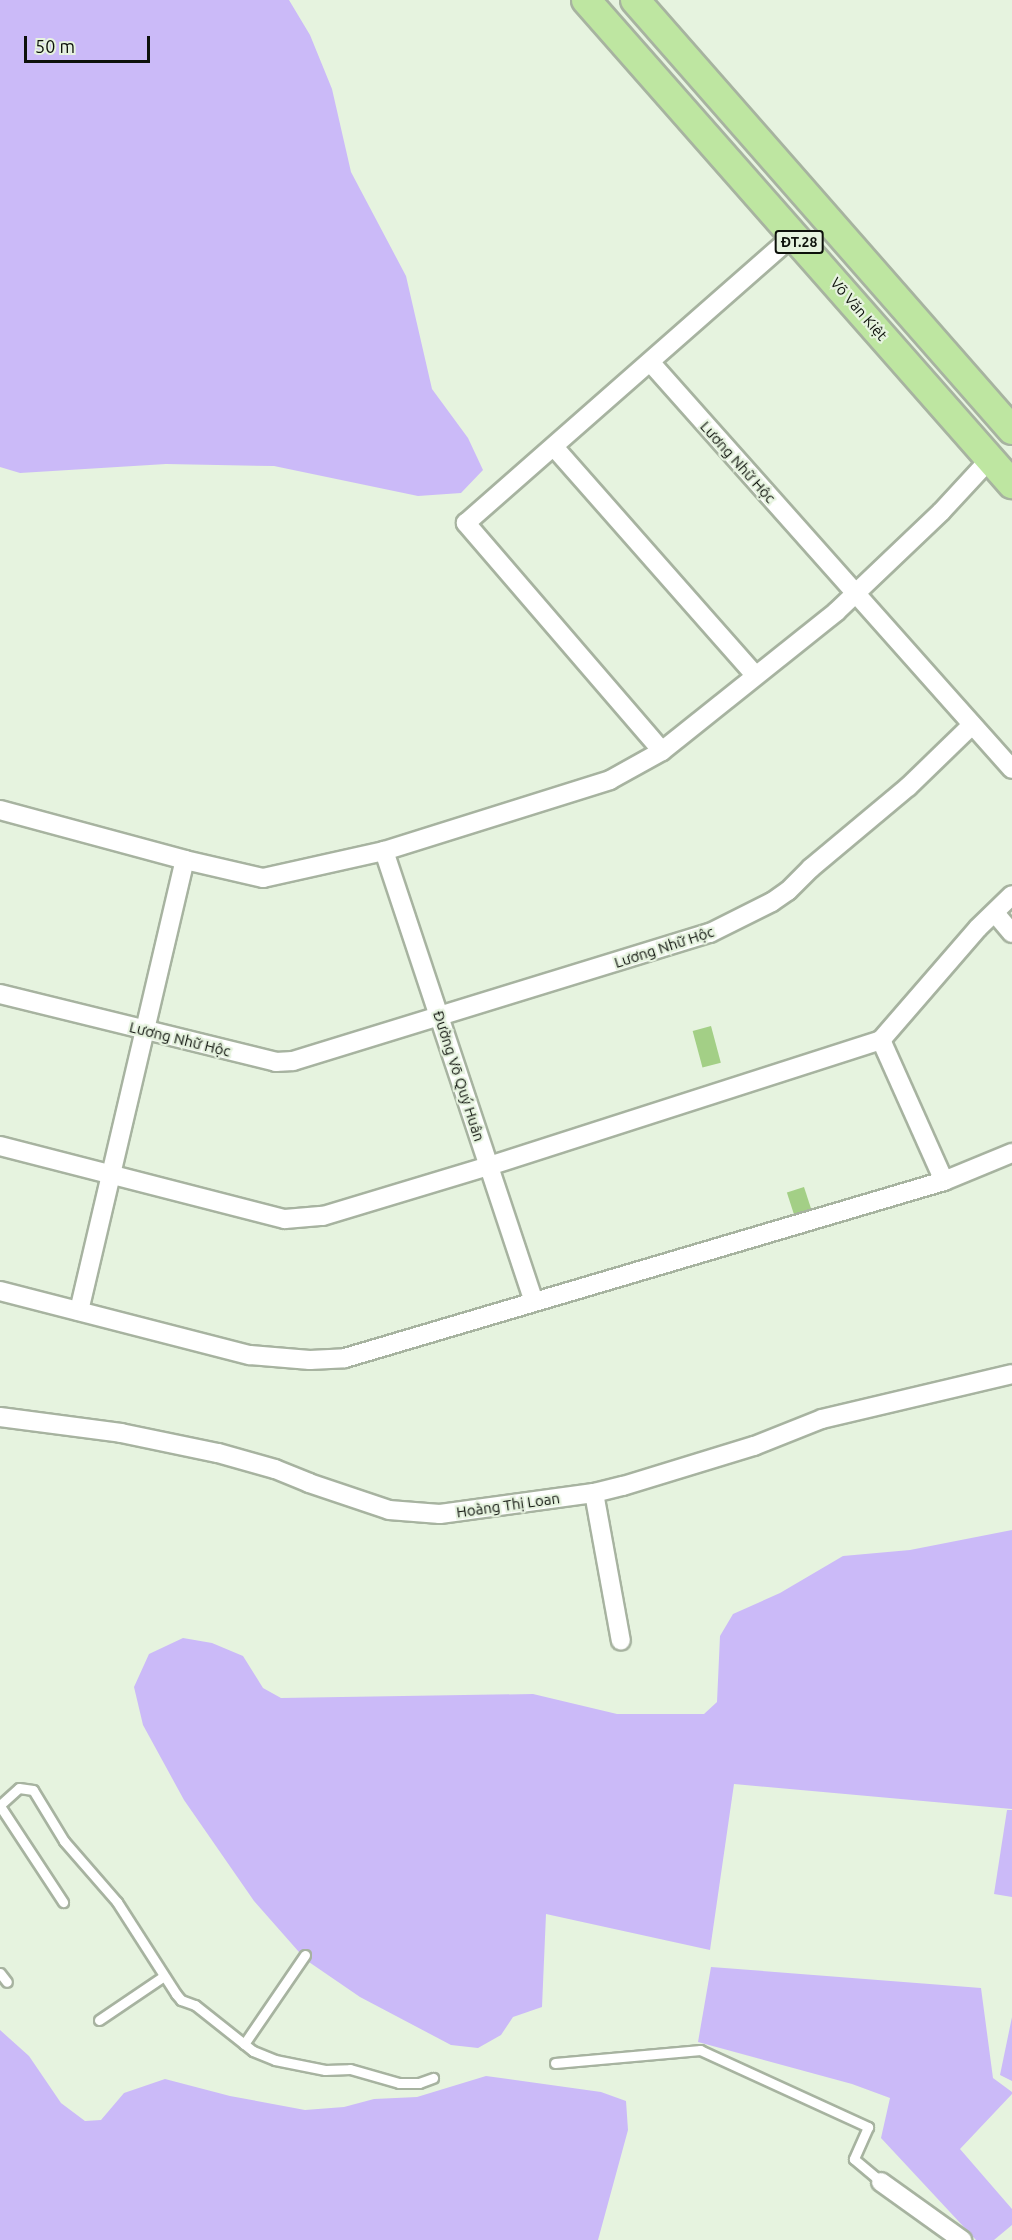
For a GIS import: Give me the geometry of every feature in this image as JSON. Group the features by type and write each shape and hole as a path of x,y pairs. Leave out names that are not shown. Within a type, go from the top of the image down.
{"main road":[{"name":"Võ Văn Kiệt","path":"586,0 1012,484"},
{"name":"ĐT.28","path":"646,4 1012,430"}],"street":[{"path":"662,751 466,523 651,363 794,235"},
{"name":"Lương Nhữ Hộc","path":"0,994 276,1062 293,1061 710,933 772,902 909,788 972,725 651,363"},
{"path":"554,447 755,675"},
{"path":"0,810 185,860 262,878 384,851 610,780 662,751 836,612 941,512 990,459"},
{"path":"972,725 1012,770"},
{"name":"Đường Võ Quý Huân","path":"384,851 534,1301"},
{"path":"79,1311 185,860"},
{"path":"0,1146 285,1219 323,1216 489,1166 881,1040 978,928 1012,895"},
{"path":"995,913 1012,933"},
{"path":"881,1040 944,1181"},
{"path":"0,1291 250,1355 310,1360 345,1358 944,1181 1012,1153"},
{"name":"Hoàng Thị Loan","path":"0,1417 121,1434 218,1453 275,1469 389,1510 440,1514 594,1493 754,1446 822,1419 1012,1374"},
{"path":"594,1493 621,1641"},
{"path":"881,2182 962,2240"}],"lane":[{"path":"63,1902 0,1806 19,1788 33,1790 64,1841 117,1902 181,2000 195,2005 263,2057 315,2068 350,2069 399,2083 419,2084 433,2078"},
{"path":"244,2044 305,1954"},
{"path":"0,1973 7,1982"},
{"path":"99,2020 164,1976"},
{"path":"555,2063 700,2050 868,2127 854,2159 881,2182"}],"shaded area":[{"path":"0,0 289,0 310,35 332,89 351,172 406,276 432,389 468,438 483,470 461,493 418,496 274,466 166,464 20,473 0,467"},
{"path":"1012,1530 1012,1809 734,1784 710,1950 546,1914 542,2007 513,2017 501,2035 478,2048 451,2045 360,1997 306,1960 254,1901 184,1800 143,1725 134,1687 149,1654 183,1638 212,1643 243,1656 263,1688 281,1698 533,1694 617,1714 704,1714 717,1702 720,1636 733,1614 780,1593 843,1556 910,1550"},
{"path":"1007,1810 1012,1810 1012,1897 994,1894"},
{"path":"711,1967 981,1988 993,2078 1012,2094 960,2149 1012,2209 1012,2225 994,2240 976,2240 881,2138 890,2098 852,2084 698,2042"},
{"path":"1012,2017 1012,2081 1000,2075"},
{"path":"0,2030 29,2056 61,2103 85,2121 101,2120 124,2093 165,2079 230,2096 305,2110 344,2107 374,2099 417,2097 486,2076 601,2092 626,2101 628,2130 598,2240 0,2240"}],"building":[{"path":"711,1026 721,1063 702,1068 693,1031"},
{"path":"804,1187 811,1209 794,1214 787,1193"}]}
